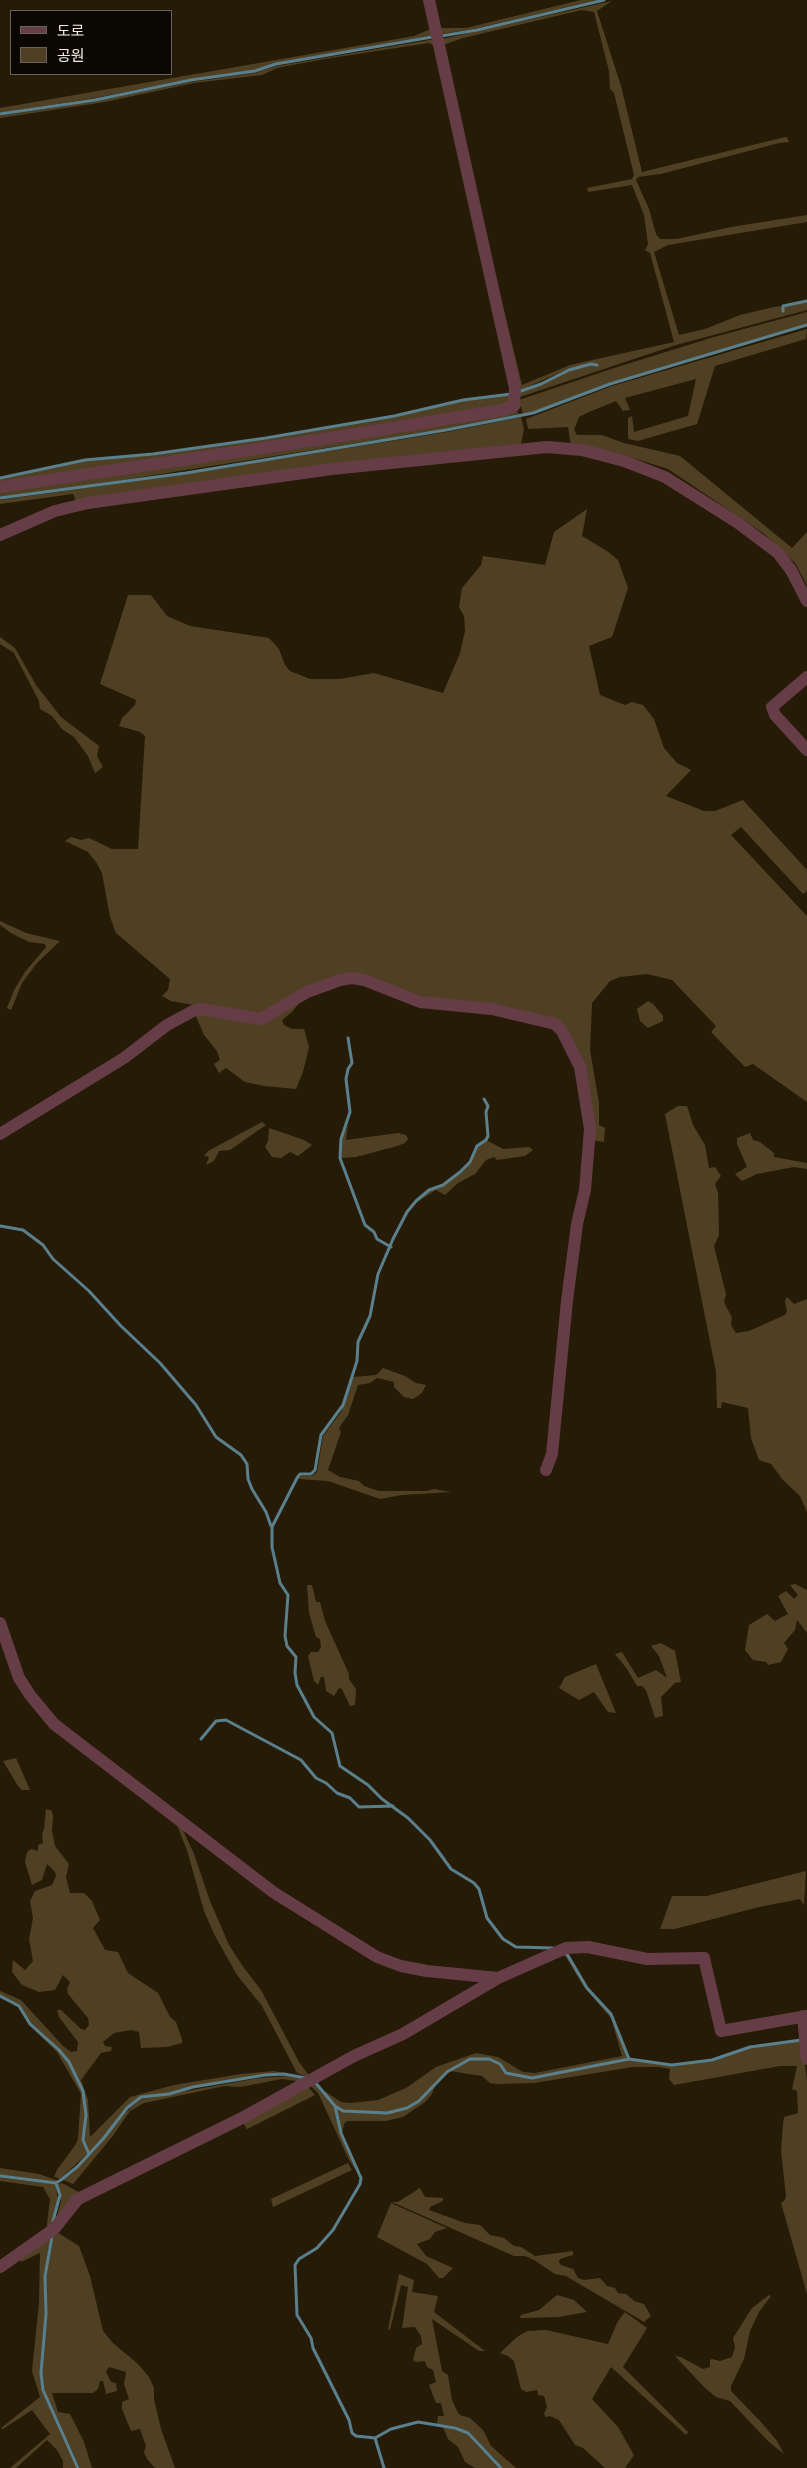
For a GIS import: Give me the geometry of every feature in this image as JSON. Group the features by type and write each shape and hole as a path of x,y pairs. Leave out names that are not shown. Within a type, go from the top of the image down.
{"street":[{"path":"0,487 323,439 503,410 514,406 516,388 429,0"},
{"path":"0,535 55,510 88,504 341,468 547,447 582,450 624,461 665,477 738,523 778,554 792,570 807,601"},
{"path":"807,677 772,707 775,715 807,750"},
{"path":"0,1134 60,1095 124,1058 167,1025 193,1010 201,1008 261,1019 307,992 340,980 352,978 364,980 420,1002 492,1008 555,1024 566,1037 580,1067 590,1129 585,1190 577,1224 567,1301 552,1454 546,1470"},
{"path":"0,1623 19,1678 30,1695 54,1724 273,1892 377,1957 401,1966 427,1971 498,1978"},
{"path":"0,2267 38,2243 54,2229 78,2199 240,2119 354,2056 403,2034 498,1978 566,1948 588,1947 647,1958 704,1958 721,2030 805,2016 807,2059"}],"green space":[{"path":"581,0 597,0 473,29 440,34 439,28 466,28"},
{"path":"612,1 597,11 621,86 642,172 781,138 787,137 789,142 661,174 638,177 636,180 649,209 656,234 660,239 677,239 731,227 807,215 807,222 668,245 654,252 679,335 705,329 740,315 774,307 782,306 782,312 785,307 807,302 807,310 676,345 520,397 519,393 528,388 541,385 569,371 597,364 591,363 566,370 518,391 497,281 522,385 570,365 674,342 650,253 645,250 648,244 644,215 632,185 588,192 587,188 632,179 634,175 614,93 610,89 609,71 594,12 582,10 463,38 443,45 442,39"},
{"path":"433,28 434,35 276,63 255,70 190,79 95,98 0,113 0,108 414,36"},
{"path":"435,39 437,47 429,43 325,59 277,68 262,75 194,83 105,102 0,118 0,116 97,101 191,82 255,73 277,66"},
{"path":"807,312 807,325 609,383 533,413 523,414 521,407 518,405 519,400 611,369 714,337"},
{"path":"807,329 806,339 715,366 697,424 638,441 628,439 628,418 632,416 634,432 688,416 696,379 625,398 630,410 623,411 616,401 589,412 579,417 574,430 577,435 602,435 624,443 680,456 792,548 807,532 807,585 795,563 763,533 668,469 620,454 571,446 568,427 528,429 526,419 612,386"},
{"path":"513,395 511,403 0,485 0,479 86,461 154,455 268,439 394,417 464,401"},
{"path":"515,408 519,414 446,429 78,487 0,497 0,489"},
{"path":"521,417 524,429 521,444 321,465 76,501 73,494 0,504 0,500 186,474 447,432"},
{"path":"587,509 582,536 618,560 628,588 612,637 589,646 600,695 625,705 632,702 643,705 654,719 664,748 677,763 691,770 666,796 704,811 715,811 743,800 807,870 807,891 803,894 741,827 731,835 807,916 807,1102 753,1064 745,1067 711,1032 716,1026 672,980 647,974 620,977 610,981 592,1003 590,1050 599,1103 599,1125 605,1128 604,1142 592,1140 593,1128 564,1029 449,1004 354,977 266,1014 199,1006 171,1001 162,996 168,990 170,979 116,933 110,917 102,873 96,862 88,852 65,841 71,837 81,840 89,838 112,849 138,849 145,736 140,732 119,726 122,718 135,705 136,700 100,684 128,595 151,595 167,616 190,626 269,638 279,649 285,665 290,671 310,679 340,679 374,673 443,693 460,653 465,631 464,616 459,607 462,588 481,565 483,556 545,565 554,532"},
{"path":"0,637 15,648 36,685 61,717 99,746 97,756 103,767 95,773 88,756 74,737 62,729 52,716 40,709 39,701 14,653 0,644"},
{"path":"0,921 26,933 60,941 37,963 22,983 11,1010 7,1008 14,990 25,972 46,947 45,944 29,942 11,933 0,925"},
{"path":"302,1000 282,1020 284,1025 292,1029 304,1029 309,1047 303,1072 296,1089 245,1082 226,1068 219,1073 214,1064 220,1060 217,1051 204,1035 194,1012 250,1020"},
{"path":"648,1001 663,1016 663,1021 648,1028 640,1021 637,1009"},
{"path":"678,1106 687,1106 693,1125 705,1145 709,1168 715,1167 721,1176 715,1184 718,1193 719,1235 714,1246 726,1294 724,1302 732,1318 731,1325 736,1333 749,1331 785,1315 787,1312 785,1301 787,1297 794,1304 807,1299 807,1512 800,1496 783,1480 771,1464 759,1460 751,1438 748,1408 722,1402 721,1408 717,1408 716,1372 665,1114"},
{"path":"262,1122 266,1125 230,1150 219,1151 214,1161 206,1165 209,1157 204,1156 208,1151"},
{"path":"348,1125 346,1140 398,1133 406,1135 408,1139 405,1143 397,1146 356,1157 341,1158 342,1139"},
{"path":"269,1128 304,1140 312,1145 298,1156 290,1152 281,1158 272,1157 265,1147 268,1141"},
{"path":"750,1133 753,1140 760,1142 774,1153 774,1157 807,1163 807,1169 794,1167 757,1174 742,1181 735,1174 747,1167 737,1144 737,1138"},
{"path":"486,1140 503,1149 529,1147 533,1150 525,1156 497,1160 494,1157 486,1160 475,1174 458,1183 445,1195 436,1190 417,1202 429,1191 443,1186 461,1172 470,1162 478,1147"},
{"path":"383,1368 405,1376 416,1383 426,1385 422,1393 413,1399 404,1397 394,1387 394,1382 377,1378 370,1383 358,1385 348,1415 339,1428 341,1432 328,1470 340,1477 359,1481 364,1486 379,1491 427,1491 434,1489 451,1492 402,1495 380,1499 328,1481 298,1479 301,1476 312,1476 317,1472 323,1436 341,1412 353,1377 376,1375"},
{"path":"795,1584 807,1590 807,1633 797,1620 795,1630 784,1643 788,1649 781,1662 768,1665 766,1662 753,1660 745,1650 749,1625 767,1614 775,1621 788,1614 778,1596 786,1591 794,1599 798,1595 790,1585"},
{"path":"307,1585 312,1585 316,1602 320,1602 325,1621 349,1674 349,1679 356,1689 355,1705 350,1706 342,1689 339,1688 334,1696 326,1691 324,1677 321,1677 318,1685 314,1681 308,1656 311,1652 318,1652 321,1647 320,1639 316,1637 309,1613"},
{"path":"661,1643 675,1651 681,1682 675,1683 661,1697 663,1716 655,1718 646,1690 642,1686 637,1686 615,1654 622,1652 638,1678 656,1670 667,1678 659,1656 651,1646"},
{"path":"596,1664 616,1713 608,1712 594,1692 579,1700 559,1688 565,1677"},
{"path":"16,1758 30,1790 22,1790 18,1786 3,1761"},
{"path":"46,1809 52,1811 52,1831 55,1846 69,1864 66,1877 70,1893 84,1893 92,1901 100,1920 93,1928 105,1950 118,1952 128,1973 158,1993 170,2017 176,2022 182,2039 182,2043 167,2047 141,2048 139,2032 131,2030 114,2033 103,2042 105,2046 112,2047 111,2051 101,2053 81,2080 88,2100 90,2137 130,2097 174,2085 241,2074 274,2071 284,2073 193,2086 169,2093 141,2096 125,2108 103,2138 89,2152 84,2140 87,2115 84,2091 69,2062 59,2049 30,2024 20,2006 0,1995 0,1991 21,2000 63,2046 71,2052 77,2051 78,2042 59,2017 57,2010 61,2010 81,2029 85,2030 89,2025 88,2018 68,1994 67,1989 70,1982 63,1975 55,1990 39,1992 22,1985 12,1972 13,1960 25,1970 33,1961 29,1939 33,1918 30,1901 35,1891 52,1885 56,1876 55,1872 47,1864 42,1880 32,1885 25,1862 27,1852 31,1849 38,1851 38,1845 43,1843 42,1834"},
{"path":"175,1820 180,1824 194,1854 210,1901 229,1945 261,1990 299,2062 311,2078 297,2073 262,2006 237,1975 214,1934 204,1911 187,1850"},
{"path":"806,1871 804,1905 800,1899 759,1907 675,1929 660,1929 672,1896 707,1896"},
{"path":"561,1954 567,1954 587,1988 611,2014 628,2058 532,2077 507,2073 500,2063 489,2059 469,2059 446,2072 419,2101 407,2108 387,2113 343,2110 335,2106 323,2090 341,2102 351,2103 378,2100 406,2088 436,2067 476,2053 498,2057 523,2072 535,2073 622,2056 611,2018 584,1987 566,1957"},
{"path":"29,2025 58,2050 68,2062 83,2092 86,2115 83,2140 88,2153 60,2179 54,2177 57,2170 78,2139 81,2094 57,2052"},
{"path":"802,2040 807,2081 807,2294 781,2203 785,2200 786,2196 781,2151 783,2124 784,2117 798,2113 797,2091 792,2089 797,2066 780,2066 674,2085 669,2079 670,2069 659,2067 633,2067 534,2083 497,2084 490,2083 482,2076 450,2071 470,2060 477,2059 489,2060 500,2064 506,2074 532,2078 629,2060 672,2066 712,2061 751,2048"},
{"path":"288,2076 303,2078 304,2082 282,2079 240,2087 225,2086 144,2103 130,2111 112,2137 73,2184 63,2180 74,2172 124,2114 141,2099 259,2078"},
{"path":"313,2082 334,2106 341,2134 359,2175 349,2160 318,2093 308,2084"},
{"path":"307,2086 315,2095 247,2129 242,2121"},
{"path":"435,2086 432,2094 425,2102 403,2117 385,2121 347,2121 344,2124 342,2133 336,2108 352,2113 395,2112 420,2102"},
{"path":"348,2163 352,2170 273,2207 271,2199"},
{"path":"0,2168 39,2174 59,2181 0,2176"},
{"path":"0,2178 56,2184 58,2201 51,2228 46,2233 50,2199 43,2187 0,2181"},
{"path":"62,2183 82,2194 54,2227 61,2201 58,2184"},
{"path":"420,2188 425,2197 443,2198 443,2201 430,2207 429,2210 465,2223 480,2225 490,2235 504,2238 514,2246 521,2247 535,2256 573,2251 573,2255 560,2259 561,2265 573,2269 578,2278 584,2280 600,2278 607,2286 615,2288 618,2293 626,2294 634,2301 644,2304 651,2316 644,2322 566,2276 555,2274 534,2260 525,2256 514,2256 392,2202 398,2202"},
{"path":"391,2203 447,2228 435,2232 430,2239 417,2244 426,2256 453,2268 443,2278 439,2278 427,2264 377,2237"},
{"path":"55,2231 79,2246 90,2276 103,2331 149,2377 154,2388 154,2399 161,2429 175,2468 155,2468 147,2459 144,2452 146,2446 140,2429 131,2431 122,2409 122,2402 129,2399 124,2384 126,2372 109,2367 106,2372 111,2382 116,2383 117,2391 106,2394 103,2381 100,2381 98,2389 93,2393 52,2393 58,2412 70,2414 84,2442 92,2468 80,2468 44,2390 42,2373 47,2314 46,2276"},
{"path":"51,2235 44,2275 45,2314 40,2373 42,2390 77,2468 63,2468 63,2461 57,2450 47,2440 16,2468 10,2468 50,2434 32,2410 3,2429 1,2428 40,2397 32,2371 39,2303 40,2253 21,2262 19,2256"},
{"path":"399,2274 414,2280 412,2292 438,2296 434,2312 485,2351 479,2351 432,2319 442,2371 448,2375 452,2400 457,2411 460,2415 470,2418 483,2430 491,2446 516,2468 503,2468 468,2432 455,2426 437,2424 438,2416 444,2416 441,2403 436,2403 429,2385 436,2382 433,2370 427,2367 425,2361 416,2362 413,2360 416,2348 422,2344 421,2336 415,2327 402,2328 408,2287 401,2285 390,2330 388,2329"},
{"path":"557,2295 574,2300 587,2312 559,2317 520,2318 521,2315 539,2310"},
{"path":"769,2295 771,2296 759,2312 750,2331 744,2359 731,2386 731,2391 777,2441 784,2454 768,2441 730,2401 716,2397 705,2388 675,2356 681,2357 703,2369 710,2367 710,2360 712,2359 720,2361 732,2357 735,2347 733,2338 752,2308"},
{"path":"625,2312 647,2328 623,2367 688,2432 686,2435 611,2367 592,2399 618,2427 634,2455 625,2468 605,2468 583,2448 575,2445 559,2420 550,2416 546,2417 544,2414 547,2407 544,2396 538,2395 537,2390 526,2392 521,2389 514,2361 500,2353 517,2337 527,2331 546,2330 608,2344 618,2321"},
{"path":"443,2427 467,2434 499,2468 475,2468 465,2462 458,2447 448,2439"}],"waterway":[{"path":"441,36 477,30 604,0"},
{"path":"0,114 95,100 191,80 255,71 276,64 432,37"},
{"path":"783,311 783,306 807,301"},
{"path":"0,498 186,473 446,430 533,413 610,384 807,325"},
{"path":"521,391 541,384 569,370 591,364 597,365"},
{"path":"0,478 85,460 153,454 266,438 394,416 463,400 511,394"},
{"path":"348,1038 352,1063 348,1069 346,1079 350,1112 341,1139 340,1158 365,1225 374,1232 377,1239 391,1247"},
{"path":"484,1099 488,1106 486,1112 488,1136 486,1140 477,1146 470,1162 460,1172 443,1185 429,1190 416,1201 407,1212 393,1239 378,1274 370,1316 358,1342 357,1361 343,1405 321,1435 315,1470 311,1474 300,1474 272,1527 272,1547 280,1583 288,1595 285,1636 287,1646 296,1657 295,1673 297,1685 314,1717 332,1733 340,1766 368,1785 382,1799 408,1818 430,1840 451,1869 474,1883 479,1889 487,1918 503,1939 516,1947 553,1948"},
{"path":"0,1226 23,1230 43,1245 53,1259 89,1291 120,1325 160,1363 196,1405 216,1437 241,1455 247,1464 248,1479 252,1489 266,1512 271,1526"},
{"path":"201,1739 216,1721 226,1720 301,1760 316,1778 326,1783 337,1793 350,1798 359,1807 393,1806"},
{"path":"567,1954 587,1988 611,2014 629,2059"},
{"path":"0,1996 19,2006 30,2024 59,2050 69,2062 83,2091 86,2115 83,2140 89,2154"},
{"path":"314,2081 335,2106 343,2111 387,2113 407,2108 419,2101 447,2072 470,2059 489,2059 500,2064 506,2073 532,2078 629,2059 672,2065 712,2060 750,2047 801,2040"},
{"path":"0,2176 56,2183 77,2167 103,2139 127,2108 141,2097 169,2094 193,2087 265,2075 284,2074 306,2078"},
{"path":"335,2106 341,2133 361,2178 360,2184 333,2230 317,2248 299,2259 295,2265 297,2315 311,2338 313,2348 349,2420 352,2433 356,2436 375,2438 391,2429 418,2422 455,2428 468,2433 501,2468"},
{"path":"53,2221 60,2195 56,2183"},
{"path":"52,2237 45,2276 46,2314 41,2373 43,2390 78,2468"},
{"path":"375,2438 384,2468"}]}
